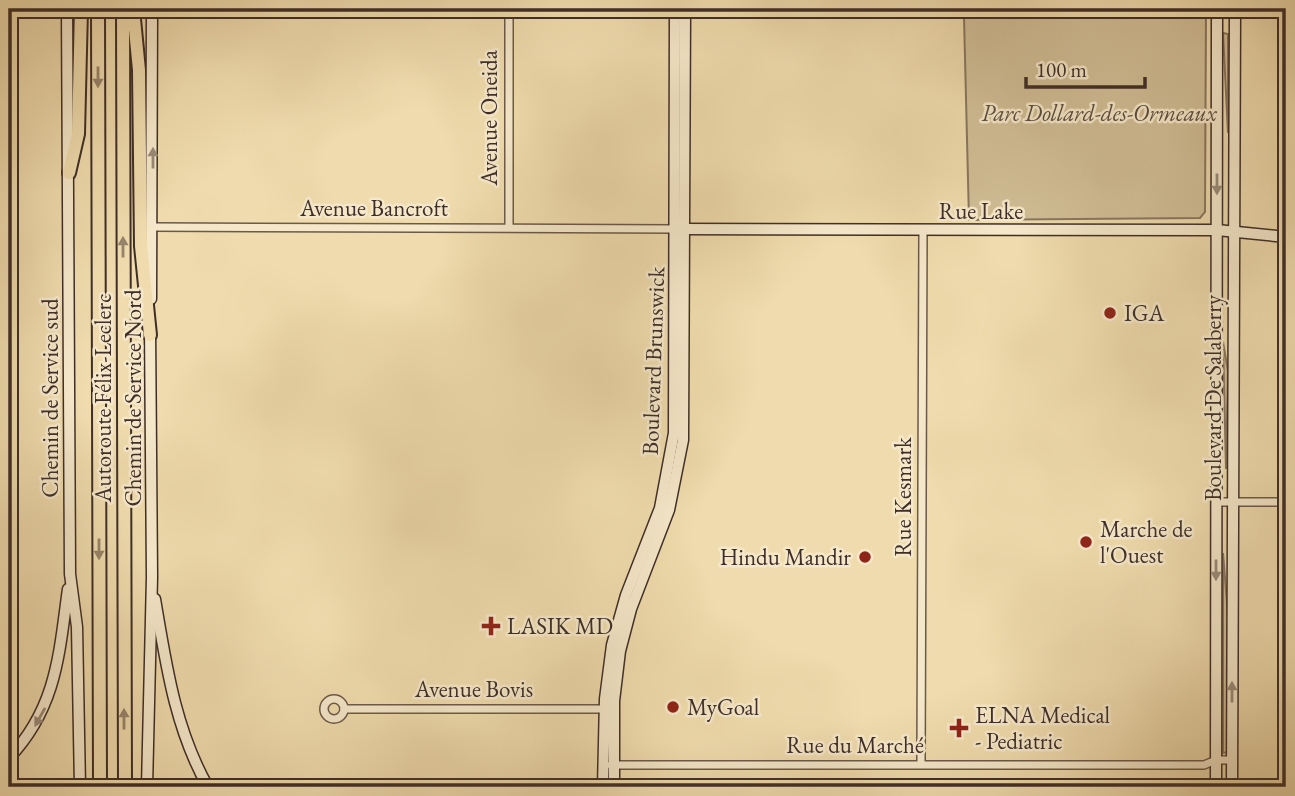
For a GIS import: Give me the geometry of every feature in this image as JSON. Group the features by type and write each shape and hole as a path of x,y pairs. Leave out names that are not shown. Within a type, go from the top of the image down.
{"highway":[{"path":"69,173 78,134 81,9"},
{"name":"Autoroute Félix-Leclerc","path":"98,9 100,787"},
{"name":"Autoroute Félix-Leclerc","path":"123,9 125,787"},
{"path":"133,9 139,70 141,246 150,335"}],"street":[{"name":"Chemin de Service sud","path":"67,9 71,574 77,627 80,787"},
{"name":"Chemin de Service Nord","path":"147,787 152,577 152,9"},
{"name":"Avenue Oneida","path":"509,9 509,227"},
{"name":"Boulevard Brunswick","path":"603,787 609,765 622,640 638,590 667,517 681,460 685,413 675,9"},
{"name":"Boulevard Brunswick","path":"614,787 609,765 604,709 614,634 626,593 658,514 672,456 676,409 685,9"},
{"name":"Boulevard De Salaberry","path":"1216,787 1217,9"},
{"name":"Boulevard De Salaberry","path":"1232,787 1235,9"},
{"name":"Avenue Bancroft","path":"153,226 680,229"},
{"name":"Rue Lake","path":"680,229 1216,230 1286,237"},
{"name":"Rue Kesmark","path":"921,764 923,230"},
{"path":"1216,502 1286,502"},
{"path":"9,758 30,733 48,698 58,662 71,574"},
{"path":"152,577 180,722 190,752 208,787"},
{"name":"Avenue Bovis","path":"344,709 604,709"},
{"name":"Rue du Marché","path":"609,765 1204,765 1216,760 1232,760"}],"green space":[{"name":"Parc Dollard-des-Ormeaux","path":"1008,9 1206,9 1205,212 1200,218 969,220 964,17 1007,18"},
{"path":"1223,33 1228,34 1228,133"},
{"path":"1223,342 1228,371 1226,469"},
{"path":"1223,553 1228,615 1228,752 1223,753"}],"place":[{"name":"IGA","path":"1110,313"},
{"name":"Marche de l'Ouest","path":"1086,542"},
{"name":"Hindu Mandir","path":"865,557"},
{"name":"LASIK MD","path":"491,626"},
{"name":"MyGoal","path":"673,707"},
{"name":"ELNA Medical - Pediatric","path":"959,728"}]}
